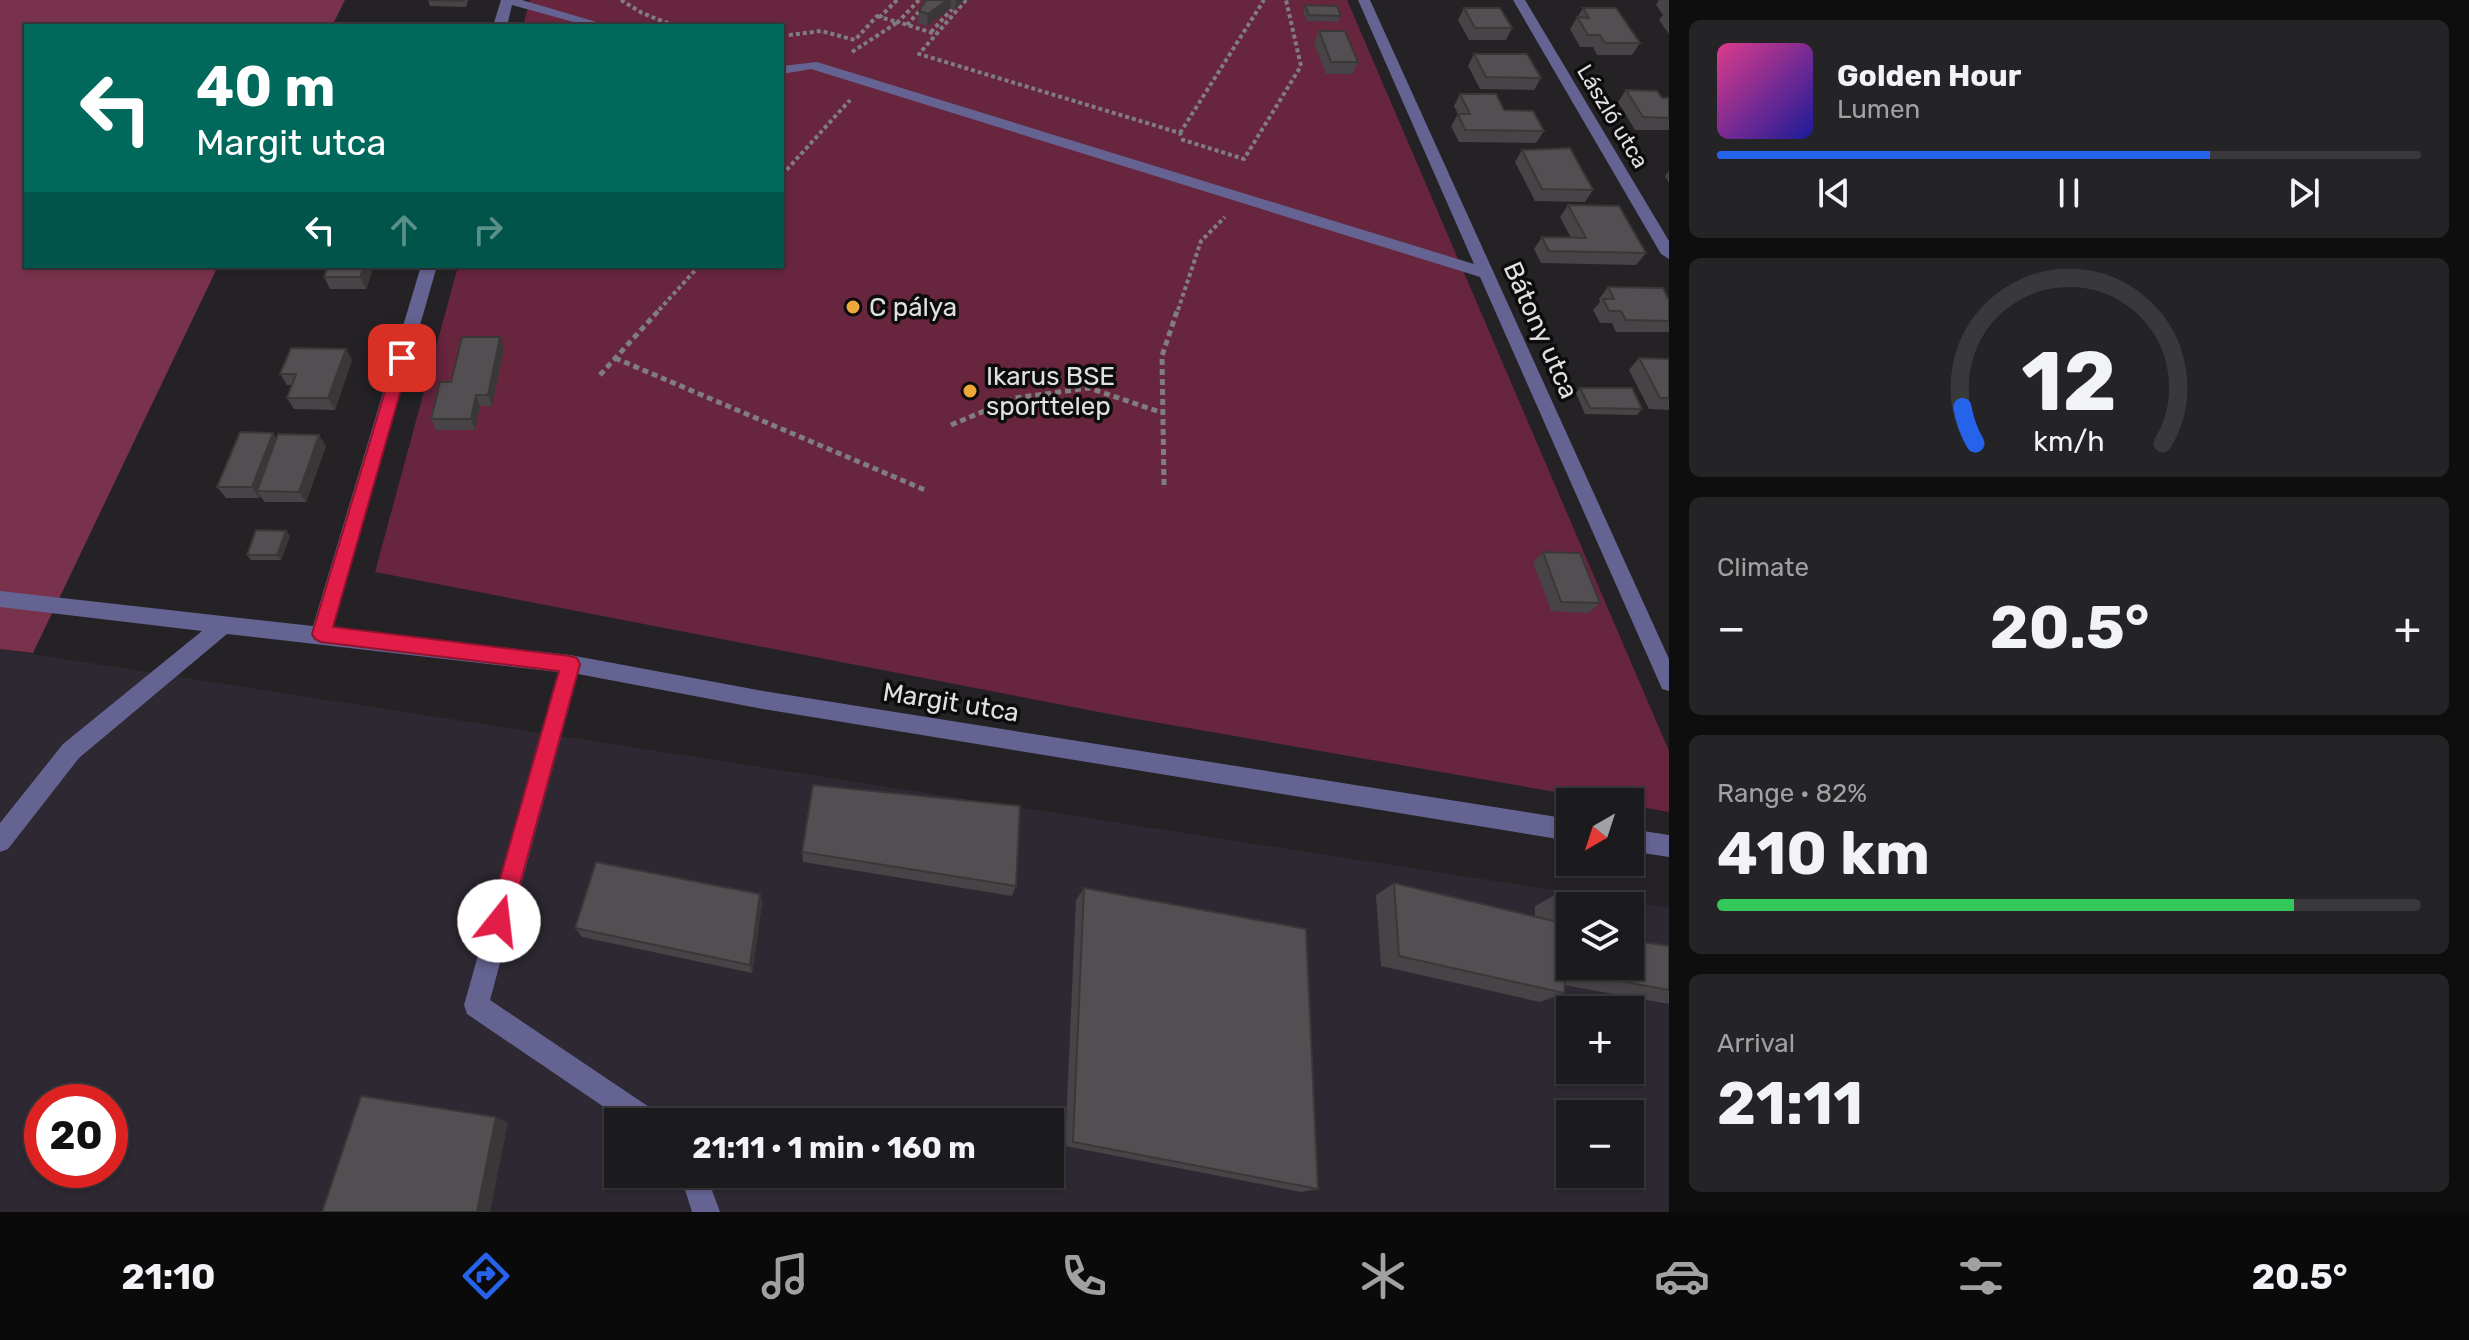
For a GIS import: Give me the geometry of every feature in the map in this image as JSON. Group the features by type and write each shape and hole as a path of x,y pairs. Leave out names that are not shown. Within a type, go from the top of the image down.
{"street":[{"path":"501,24 507,0 596,24"},
{"name":"Bátony utca","path":"1364,0 1669,682"},
{"name":"László utca","path":"1519,0 1669,254"},
{"path":"784,70 809,64 1488,274"},
{"path":"321,634 428,268"},
{"name":"Margit utca","path":"0,599 570,664 763,700 1556,828"},
{"path":"0,841 71,751 222,626"},
{"path":"570,664 476,1005 628,1108"},
{"path":"1644,842 1669,846"},
{"path":"698,1188 706,1212"}],"path":[{"path":"621,0 642,13 670,24"},
{"path":"880,17 897,0"},
{"path":"826,69 898,22 919,0"},
{"path":"934,33 966,0"},
{"path":"1180,133 1264,0"},
{"path":"952,9 919,54 1180,133 1183,140 1244,159 1301,66 1286,0"},
{"path":"907,25 927,2"},
{"path":"784,36 821,31 855,40 877,16 934,33"},
{"path":"784,173 867,82"},
{"path":"1164,485 1162,356 1201,241 1243,199"},
{"path":"600,375 697,268"},
{"path":"615,358 925,490"},
{"path":"951,425 1015,398 1089,388 1163,413"}],"shaded area":[{"path":"0,0 345,0 333,24 24,24 24,268 217,268 33,653 0,649"},
{"name":"Ikarus BSE sporttelep","path":"530,0 1347,0 1669,751 1669,812 1644,808 1644,788 1556,788 1556,792 1125,717 375,572 457,268 784,268 784,24 524,24"},
{"path":"0,649 1566,892 1556,892 1556,980 1644,980 1644,904 1669,908 1669,1212 0,1212"}],"building":[{"path":"926,0 947,0 928,14 919,11"},
{"path":"1305,5 1337,6 1341,16 1309,15"},
{"path":"1464,8 1500,8 1512,28 1475,28"},
{"path":"1583,8 1616,8 1640,43 1605,43 1600,35 1588,35 1577,17 1589,18"},
{"path":"1319,31 1345,31 1358,62 1331,62"},
{"path":"1474,54 1527,54 1541,78 1486,77"},
{"path":"1626,90 1657,91 1662,98 1669,98 1669,118 1643,117"},
{"path":"1460,94 1496,94 1504,110 1533,111 1544,131 1465,130 1458,114 1470,114"},
{"path":"1570,148 1593,190 1542,189 1522,150"},
{"path":"1568,205 1619,206 1646,253 1549,251 1542,237 1586,238"},
{"path":"327,268 363,268 360,277 324,277"},
{"path":"1608,287 1663,288 1669,300 1669,321 1626,320 1621,311 1609,311 1603,299 1614,299"},
{"path":"462,337 500,337 488,395 476,395 471,419 431,419 440,382 451,382"},
{"path":"291,348 346,349 328,398 287,398 296,374 280,374"},
{"path":"1639,358 1669,359 1669,398 1660,398"},
{"path":"1580,388 1632,388 1642,409 1590,408"},
{"path":"240,432 273,433 252,487 217,487"},
{"path":"278,434 319,435 299,492 257,491"},
{"path":"256,530 286,531 277,555 247,555"},
{"path":"1543,552 1580,553 1600,603 1561,602"},
{"path":"813,785 1020,806 1016,886 802,852"},
{"path":"596,862 760,894 750,965 575,928"},
{"path":"1394,883 1556,922 1556,980 1565,980 1564,993 1399,956"},
{"path":"1084,888 1306,929 1318,1189 1073,1142"},
{"path":"1644,942 1669,946 1669,990 1615,980 1644,980"},
{"path":"361,1096 496,1117 477,1212 322,1212"}],"place":[{"name":"C pálya","path":"853,307"},
{"name":"Ikarus BSE sporttelep","path":"970,391"}],"route":[{"path":"402,358 321,634 570,664 499,921"}]}
